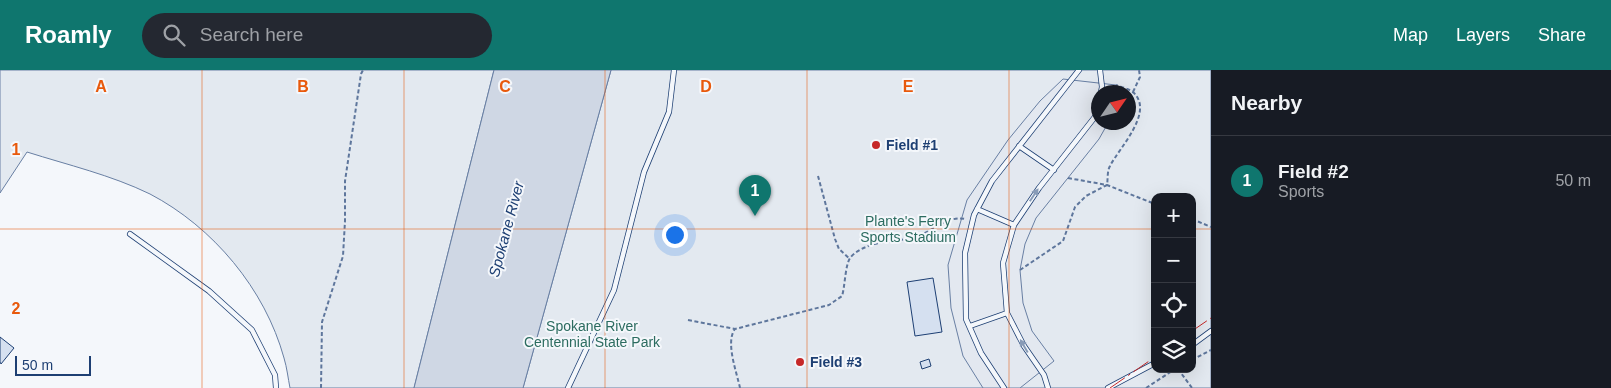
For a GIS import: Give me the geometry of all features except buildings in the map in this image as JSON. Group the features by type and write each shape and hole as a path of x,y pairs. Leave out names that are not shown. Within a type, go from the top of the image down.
{"lane":[{"path":"568,388 614,290 644,172 669,112 674,70"},
{"path":"1004,388 980,352 966,319 965,253 972,221 976,209 992,181 1079,70"},
{"path":"1100,70 1102,85"},
{"path":"1048,388 1044,375 1024,346 1007,313 1003,263 1014,224 1039,188 1091,122"},
{"path":"1019,146 1054,170"},
{"path":"976,209 1014,224"},
{"path":"130,234 209,291 252,330 275,375 276,388"},
{"path":"970,326 1007,313"},
{"path":"1196,342 1211,331"},
{"path":"1108,388 1151,364"}],"path":[{"path":"321,388 322,322 343,256 345,181 363,70"},
{"path":"1136,86 1140,77 1139,70"},
{"path":"1136,97 1140,109 1136,126"},
{"path":"1107,185 1109,167 1133,130"},
{"path":"818,176 835,239 839,249 850,259"},
{"path":"1068,178 1107,185 1151,202"},
{"path":"1020,270 1063,241 1075,207 1086,196 1107,185"},
{"path":"688,320 735,329 828,305 842,296 850,259 864,247 914,237 949,220 959,218 972,221"},
{"path":"1196,221 1211,227"},
{"path":"735,329 732,334 732,355 740,388"},
{"path":"1196,358 1211,350"},
{"path":"1146,388 1170,373"},
{"path":"1179,373 1192,388"}],"green space":[{"path":"0,70 494,70 414,388 290,388 285,362 275,332 250,284 234,262 195,224 150,194 105,176 27,152 0,193"},
{"name":"Plante's Ferry Sports Stadium","path":"611,70 1211,70 1211,388 523,388"}],"shaded area":[{"path":"1063,79 1116,85 1091,85 1091,130 1104,130 1099,139 1036,218 1025,244 1020,270 1023,303 1032,331 1054,361 1020,388 983,388 963,356 951,308 948,265 967,200 1008,140 1040,101"}],"water":[{"name":"Spokane River","path":"494,70 611,70 523,388 414,388"}],"power":[{"path":"1196,328 1211,318"},
{"path":"1110,388 1151,360"}],"place":[{"name":"Field #1","path":"876,145"},
{"name":"Field #2","path":"755,216"},
{"name":"Field #3","path":"800,362"}],"park label":[{"name":"Spokane River Centennial State Park","path":"592,334"}]}
